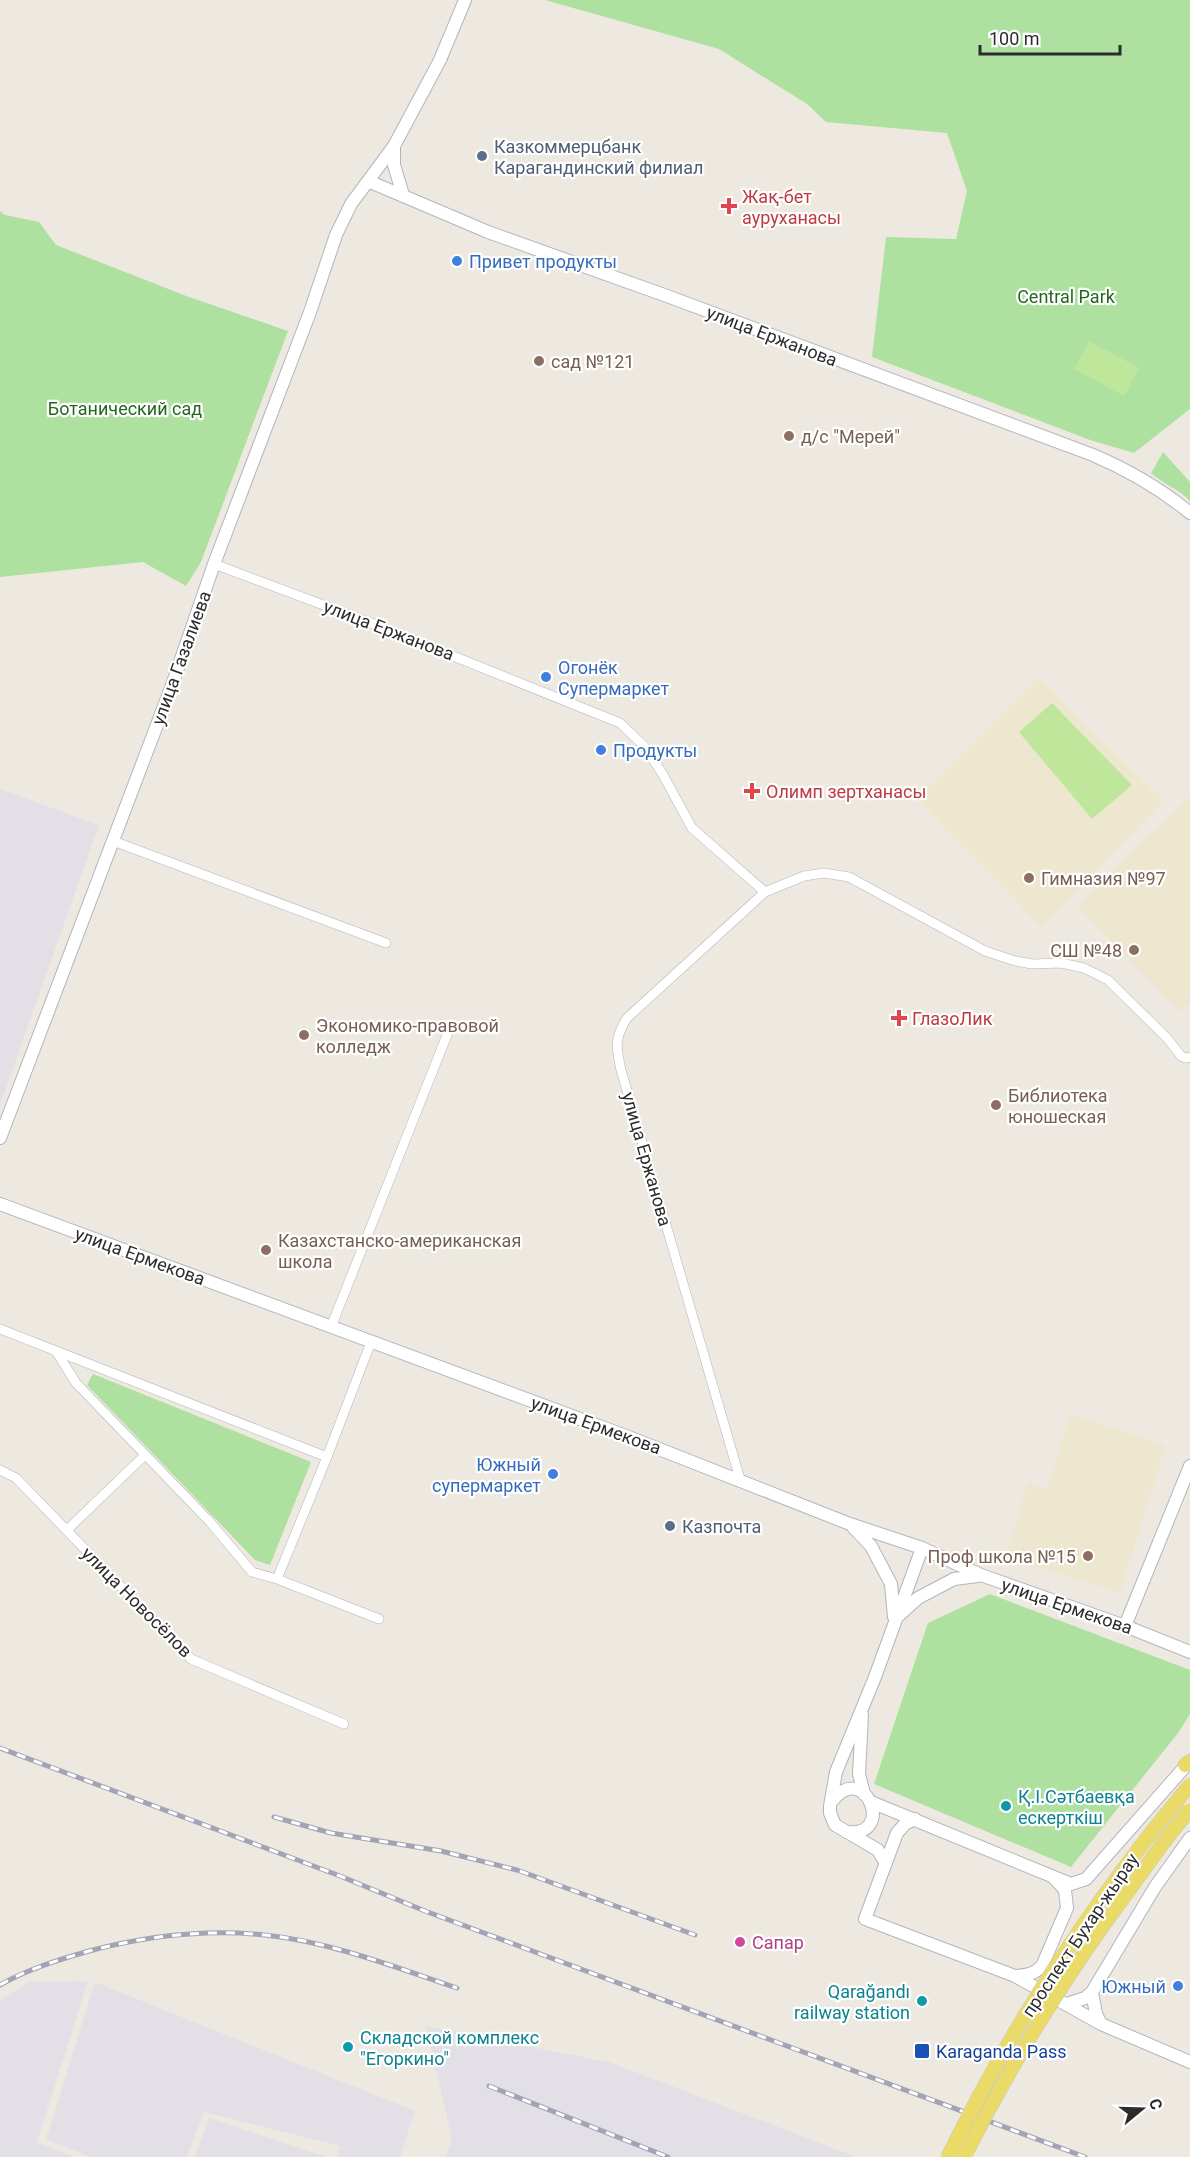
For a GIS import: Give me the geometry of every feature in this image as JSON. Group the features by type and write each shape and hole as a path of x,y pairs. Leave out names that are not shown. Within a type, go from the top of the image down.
{"main road":[{"name":"улица Газалиева","path":"0,1138 171,688 214,564 310,312 336,235 351,204 394,146 440,60 465,0"},
{"path":"394,146 394,165 403,195"},
{"name":"улица Ержанова","path":"368,181 488,232 1083,451 1129,471 1172,498 1190,513"},
{"name":"улица Ермекова","path":"0,1204 740,1479 850,1524 922,1548 981,1575 1125,1626 1190,1652"},
{"path":"1125,1626 1190,1466"},
{"path":"850,1524 872,1546 891,1584 894,1620"},
{"path":"885,1862 878,1850 835,1825 830,1813 836,1772 922,1548"},
{"path":"894,1620 918,1598 954,1579 981,1575"},
{"path":"846,1832 860,1831 873,1816 859,1774 863,1705"},
{"path":"833,1800 837,1795 853,1790 915,1819 1071,1884 1086,1879 1114,1850 1188,1763"},
{"name":"проспект Бухар-жырау","path":"948,2157 996,2066 1046,1981 1123,1869 1190,1785"},
{"name":"проспект Бухар-жырау","path":"964,2157 1022,2049 1068,1975 1190,1810"},
{"path":"915,1819 905,1824 897,1833 865,1919 1015,1976 1101,2024 1190,2062"},
{"path":"1067,2004 1085,1998 1092,1992 1155,1887 1190,1838"},
{"path":"1015,1976 1028,1975 1036,1972 1042,1966 1067,1908 1065,1890 1053,1878"},
{"path":"1042,1966 1053,1996"},
{"path":"1092,1992 1096,2014 1101,2024"}],"street":[{"name":"улица Ержанова","path":"214,564 366,621 620,723 644,746 662,773 692,828 765,892"},
{"path":"113,841 386,943"},
{"name":"улица Ержанова","path":"740,1479 621,1070 616,1048 618,1033 627,1018 765,892 804,876 824,873 849,877 985,951 1032,964 1061,963 1084,968 1108,980 1167,1038 1181,1056 1186,1059 1190,1057"},
{"path":"331,1327 451,1025"},
{"path":"0,1329 327,1456"},
{"path":"277,1579 371,1342"},
{"path":"56,1351 76,1383 210,1522 252,1572 277,1579 379,1619"},
{"name":"улица Новосёлов","path":"67,1530 145,1455"},
{"name":"улица Новосёлов","path":"0,1470 16,1478 191,1659 344,1724"}],"shaded area":[{"path":"1038,677 1164,801 1041,927 917,799"},
{"path":"0,789 99,825 0,1105"},
{"path":"1190,796 1190,1002 1180,1012 1077,907"},
{"path":"1070,1414 1166,1445 1120,1593 1005,1556 1028,1483 1047,1489"},
{"path":"88,1981 37,2142 74,2157 0,2157 0,2000 29,1982"},
{"path":"95,1982 415,2111 400,2157 337,2157 340,2146 204,2112 187,2157 91,2157 46,2140"},
{"path":"426,2026 609,2062 856,2157 446,2157 452,2139"},
{"path":"209,2118 326,2157 195,2157"}],"green space":[{"name":"Central Park","path":"545,0 1190,0 1190,409 1134,453 1090,440 872,357 886,237 956,239 967,191 947,133 826,122 807,104 719,49"},
{"name":"Ботанический сад","path":"0,211 5,215 39,222 56,245 189,297 288,331 201,562 186,586 143,562 0,577"},
{"path":"1089,341 1139,368 1124,396 1074,369"},
{"path":"1163,452 1190,482 1190,501 1151,473"},
{"path":"1052,703 1132,785 1092,819 1019,732"},
{"path":"93,1374 311,1462 270,1565 255,1560 87,1385"},
{"path":"990,1594 1190,1670 1190,1714 1178,1733 1071,1867 874,1784 928,1623"}],"railway":[{"path":"0,1748 340,1876 425,1911 1085,2157"},
{"path":"274,1817 331,1833 441,1851 517,1870 695,1935"},
{"path":"0,1985 43,1965 111,1946 176,1935 243,1933 290,1938 338,1949 457,1988"},
{"path":"489,2086 668,2157"}],"place":[{"name":"Казкоммерцбанк Карагандинский филиал","path":"482,156"},
{"name":"Жақ-бет ауруханасы","path":"729,206"},
{"name":"Привет продукты","path":"457,261"},
{"name":"сад №121","path":"539,361"},
{"name":"д/с \"Мерей\"","path":"789,436"},
{"name":"Огонёк Супермаркет","path":"546,677"},
{"name":"Продукты","path":"601,750"},
{"name":"Олимп зертханасы","path":"752,791"},
{"name":"Гимназия №97","path":"1029,878"},
{"name":"СШ №48","path":"1134,950"},
{"name":"ГлазоЛик","path":"899,1018"},
{"name":"Экономико-правовой колледж","path":"304,1035"},
{"name":"Библиотека юношеская","path":"996,1105"},
{"name":"Казахстанско-американская школа","path":"266,1250"},
{"name":"Южный супермаркет","path":"553,1474"},
{"name":"Казпочта","path":"670,1526"},
{"name":"Проф школа №15","path":"1088,1556"},
{"name":"Қ.І.Сәтбаевқа ескерткіш","path":"1006,1806"},
{"name":"Сапар","path":"740,1942"},
{"name":"Южный","path":"1178,1986"},
{"name":"Qarağandı railway station","path":"922,2001"},
{"name":"Складской комплекс \"Егоркино\"","path":"348,2047"},
{"name":"Karaganda Pass","path":"922,2051"}]}
